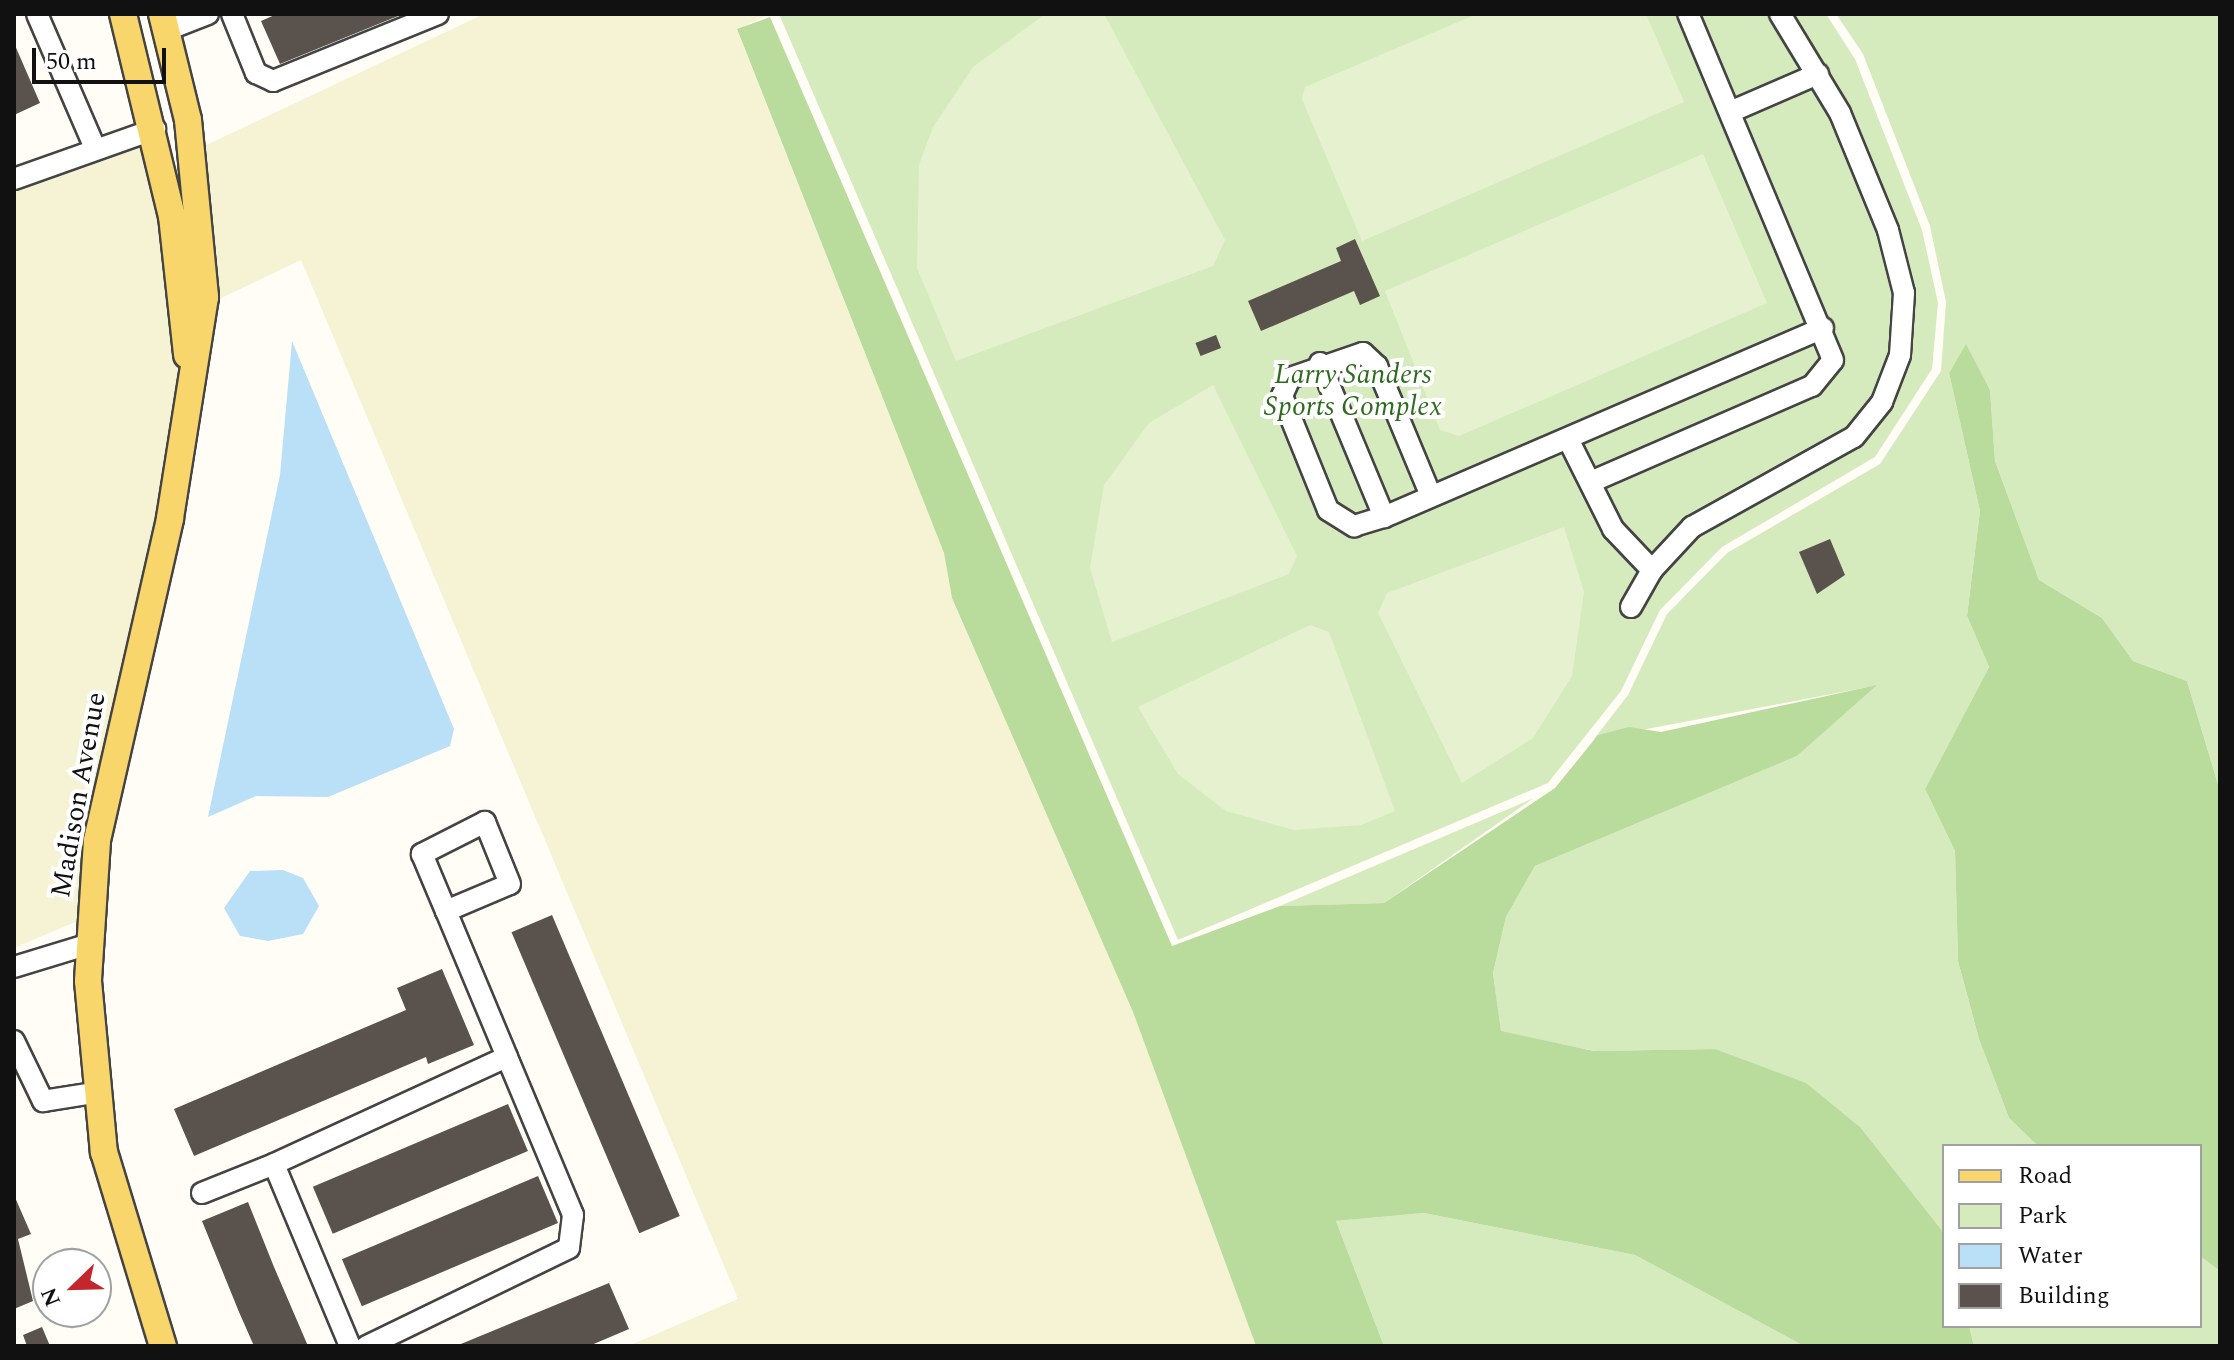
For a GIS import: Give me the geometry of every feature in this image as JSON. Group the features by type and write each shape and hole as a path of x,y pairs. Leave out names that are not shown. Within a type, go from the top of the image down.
{"main road":[{"name":"Madison Avenue","path":"123,14 155,129 180,263 189,395"},
{"name":"Madison Avenue","path":"163,1346 117,1211 94,1093 89,944 97,841 170,519 203,327 203,231 164,22"}],"street":[{"path":"37,14 95,148"},
{"path":"164,22 208,14"},
{"path":"232,14 256,73 273,81 438,14"},
{"path":"1593,481 1822,380 1833,360 1823,328 1688,14"},
{"path":"1631,607 1652,570 1716,512 1837,451 1868,421 1893,379 1906,315 1897,260 1856,146 1818,74 1780,14"},
{"path":"1730,112 1818,74"},
{"path":"14,179 155,129"},
{"path":"1431,496 1372,360 1353,350 1290,378 1282,396 1328,510 1354,526 1384,517 1823,328"},
{"path":"1320,363 1384,517"},
{"path":"1568,439 1593,481 1613,529 1652,570"},
{"path":"367,1346 569,1248 573,1215 446,911 424,848 485,822 510,884 446,911"},
{"path":"14,967 89,944"},
{"path":"14,1041 43,1101 94,1093"},
{"path":"202,1193 274,1164 507,1057"},
{"path":"274,1164 350,1346"}],"shaded area":[{"path":"484,14 769,14 737,30 944,553 952,598 1133,1012 1256,1346 628,1346 738,1299 301,260 215,301 202,147"},
{"path":"143,123 173,296 179,395 172,456 80,920 14,948 14,177"}],"green space":[{"name":"Larry Sanders Sports Complex","path":"779,14 1826,14 1855,59 1922,230 1938,303 1932,369 1875,457 1722,547 1660,610 1621,691 1548,783 1178,940"},
{"path":"1045,14 1104,14 1225,240 1213,266 956,361 917,268 919,165 933,127 973,67"},
{"path":"1477,14 1646,14 1684,102 1362,241 1302,99 1305,87"},
{"path":"1836,14 2220,14 2220,791 2187,681 2133,661 2102,618 2039,580 1995,461 1990,390 1966,345 1949,373 1980,511 1967,616 1989,667 1925,789 1955,851 1958,961 1979,1039 2009,1118 2036,1144 1942,1144 1942,1230 1861,1128 1715,1049 1595,1051 1501,1032 1493,973 1506,917 1535,866 1797,756 1874,686 1594,739 1628,695 1667,614 1727,553 1880,464 1941,371 1946,302 1930,226 1863,54"},
{"path":"770,17 1172,946 1280,906 1384,903 1555,788 1598,735 1629,727 1661,732 1877,685 1797,756 1535,866 1506,917 1493,973 1501,1031 1594,1051 1715,1049 1806,1083 1861,1128 1942,1230 1942,1328 1970,1328 1974,1346 1804,1346 1635,1255 1424,1213 1336,1221 1384,1346 1256,1346 1133,1012 952,598 944,553 737,29"},
{"path":"1703,154 1767,303 1459,436 1440,430 1385,291"},
{"path":"1966,344 1990,390 1995,461 2039,580 2102,618 2133,661 2187,681 2220,791 2220,1271 2202,1258 2202,1144 2036,1144 2009,1118 1979,1039 1958,961 1955,851 1925,789 1989,667 1967,616 1980,511 1949,373"},
{"path":"1213,385 1297,556 1289,574 1112,642 1090,568 1104,485 1149,423"},
{"path":"1564,527 1584,592 1572,676 1533,738 1462,783 1378,613 1387,593"},
{"path":"1310,625 1329,632 1395,811 1361,825 1294,830 1226,811 1178,774 1138,707"},
{"path":"1534,798 1384,903 1280,906"},
{"path":"1424,1213 1635,1255 1804,1346 1384,1346 1336,1221"},
{"path":"2202,1258 2220,1271 2220,1346 1974,1346 1970,1328 2202,1328"}],"water":[{"path":"292,341 454,729 450,746 328,797 256,796 208,817 280,475"},
{"path":"283,870 303,878 319,906 303,934 268,941 240,936 224,908 250,871"}],"building":[{"path":"277,14 403,14 280,64 261,21"},
{"path":"14,43 40,103 14,115"},
{"path":"1355,239 1380,296 1360,305 1354,291 1261,331 1248,301 1341,261 1336,248"},
{"path":"1216,335 1221,348 1200,356 1195,343"},
{"path":"1830,539 1845,575 1817,594 1799,552"},
{"path":"552,915 680,1216 639,1233 511,932"},
{"path":"442,969 474,1045 428,1064 426,1057 194,1156 174,1109 406,1010 397,988"},
{"path":"508,1104 528,1151 333,1234 313,1187"},
{"path":"538,1176 558,1223 362,1306 342,1259"},
{"path":"14,1195 31,1234 18,1239 32,1301 14,1309"},
{"path":"248,1202 308,1346 254,1346 239,1312 202,1221"},
{"path":"609,1283 629,1329 589,1346 456,1346"},
{"path":"42,1328 50,1346 27,1346 23,1335"}]}
